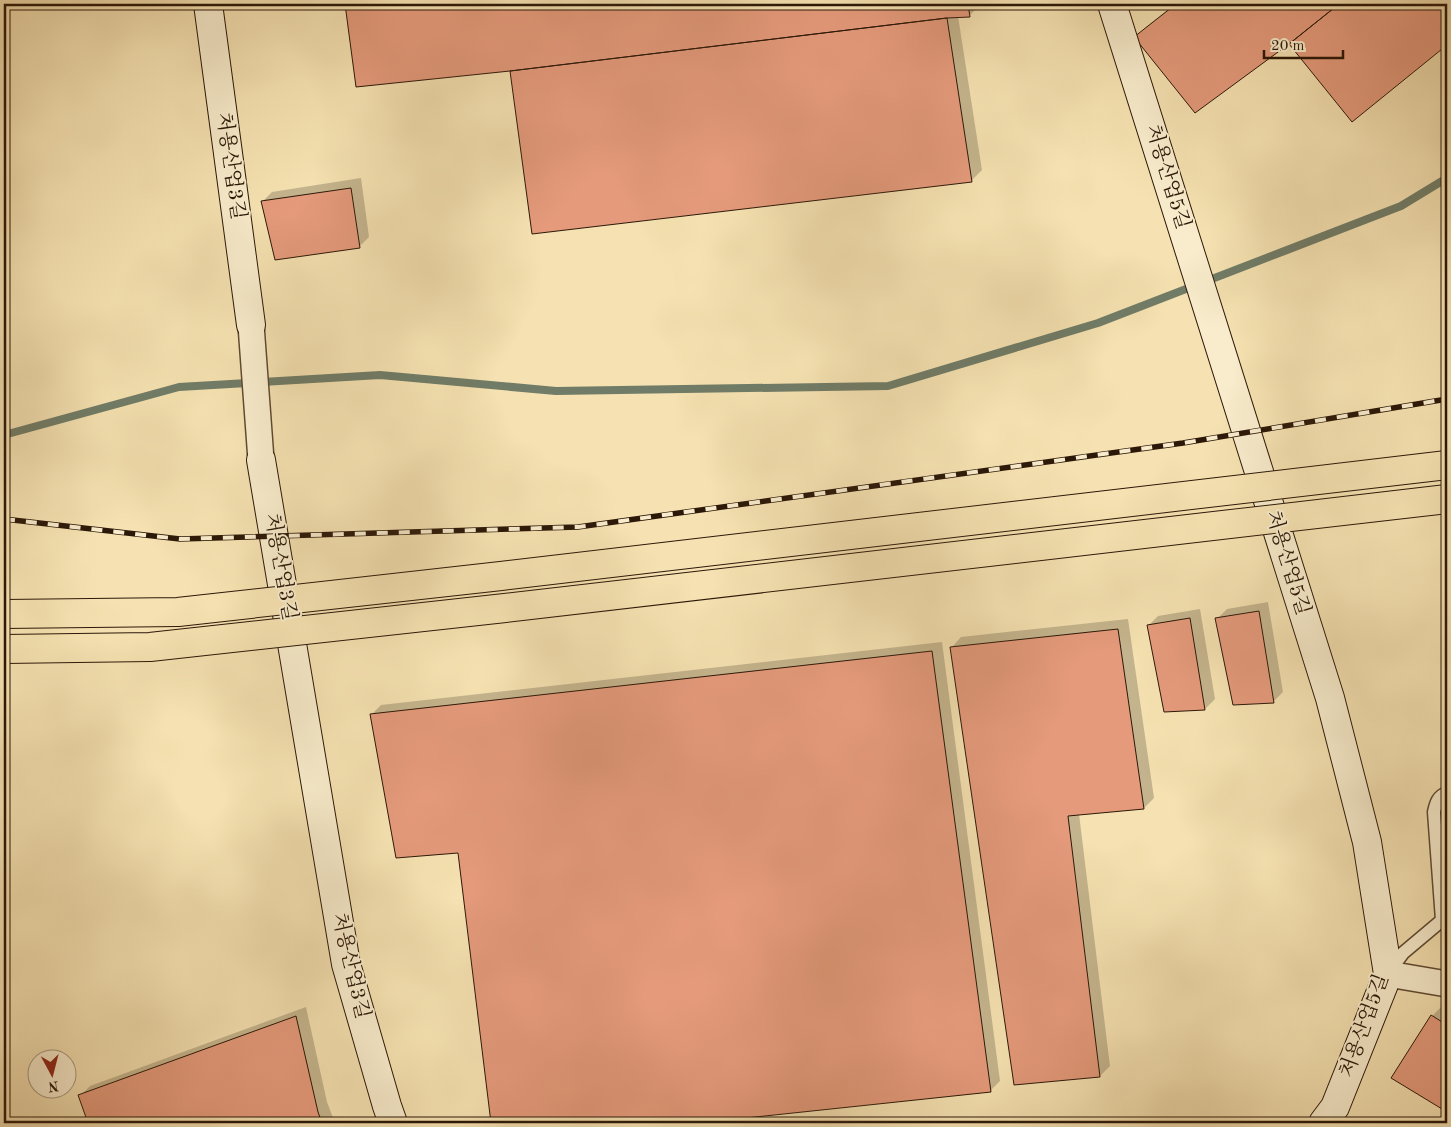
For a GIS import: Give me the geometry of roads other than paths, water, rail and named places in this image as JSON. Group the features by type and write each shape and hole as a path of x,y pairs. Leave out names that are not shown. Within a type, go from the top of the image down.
{"highway":[{"path":"4,614 178,612 520,574 1447,465"},
{"path":"4,649 160,646 515,607 1447,499"}],"street":[{"name":"처용산업3길","path":"208,4 251,325 261,460 346,964 393,1123"},
{"name":"처용산업5길","path":"1112,4 1330,698 1367,842 1388,974 1335,1107 1323,1123"},
{"path":"1388,974 1447,984"}],"lane":[{"path":"1388,974 1404,953 1444,918 1442,866 1434,812 1437,802 1442,795 1447,793"}],"waterway":[{"path":"4,435 179,387 380,375 556,391 888,386 1098,323 1401,206 1447,178"}],"railway":[{"path":"4,519 180,539 578,527 1183,443 1447,399"}]}
